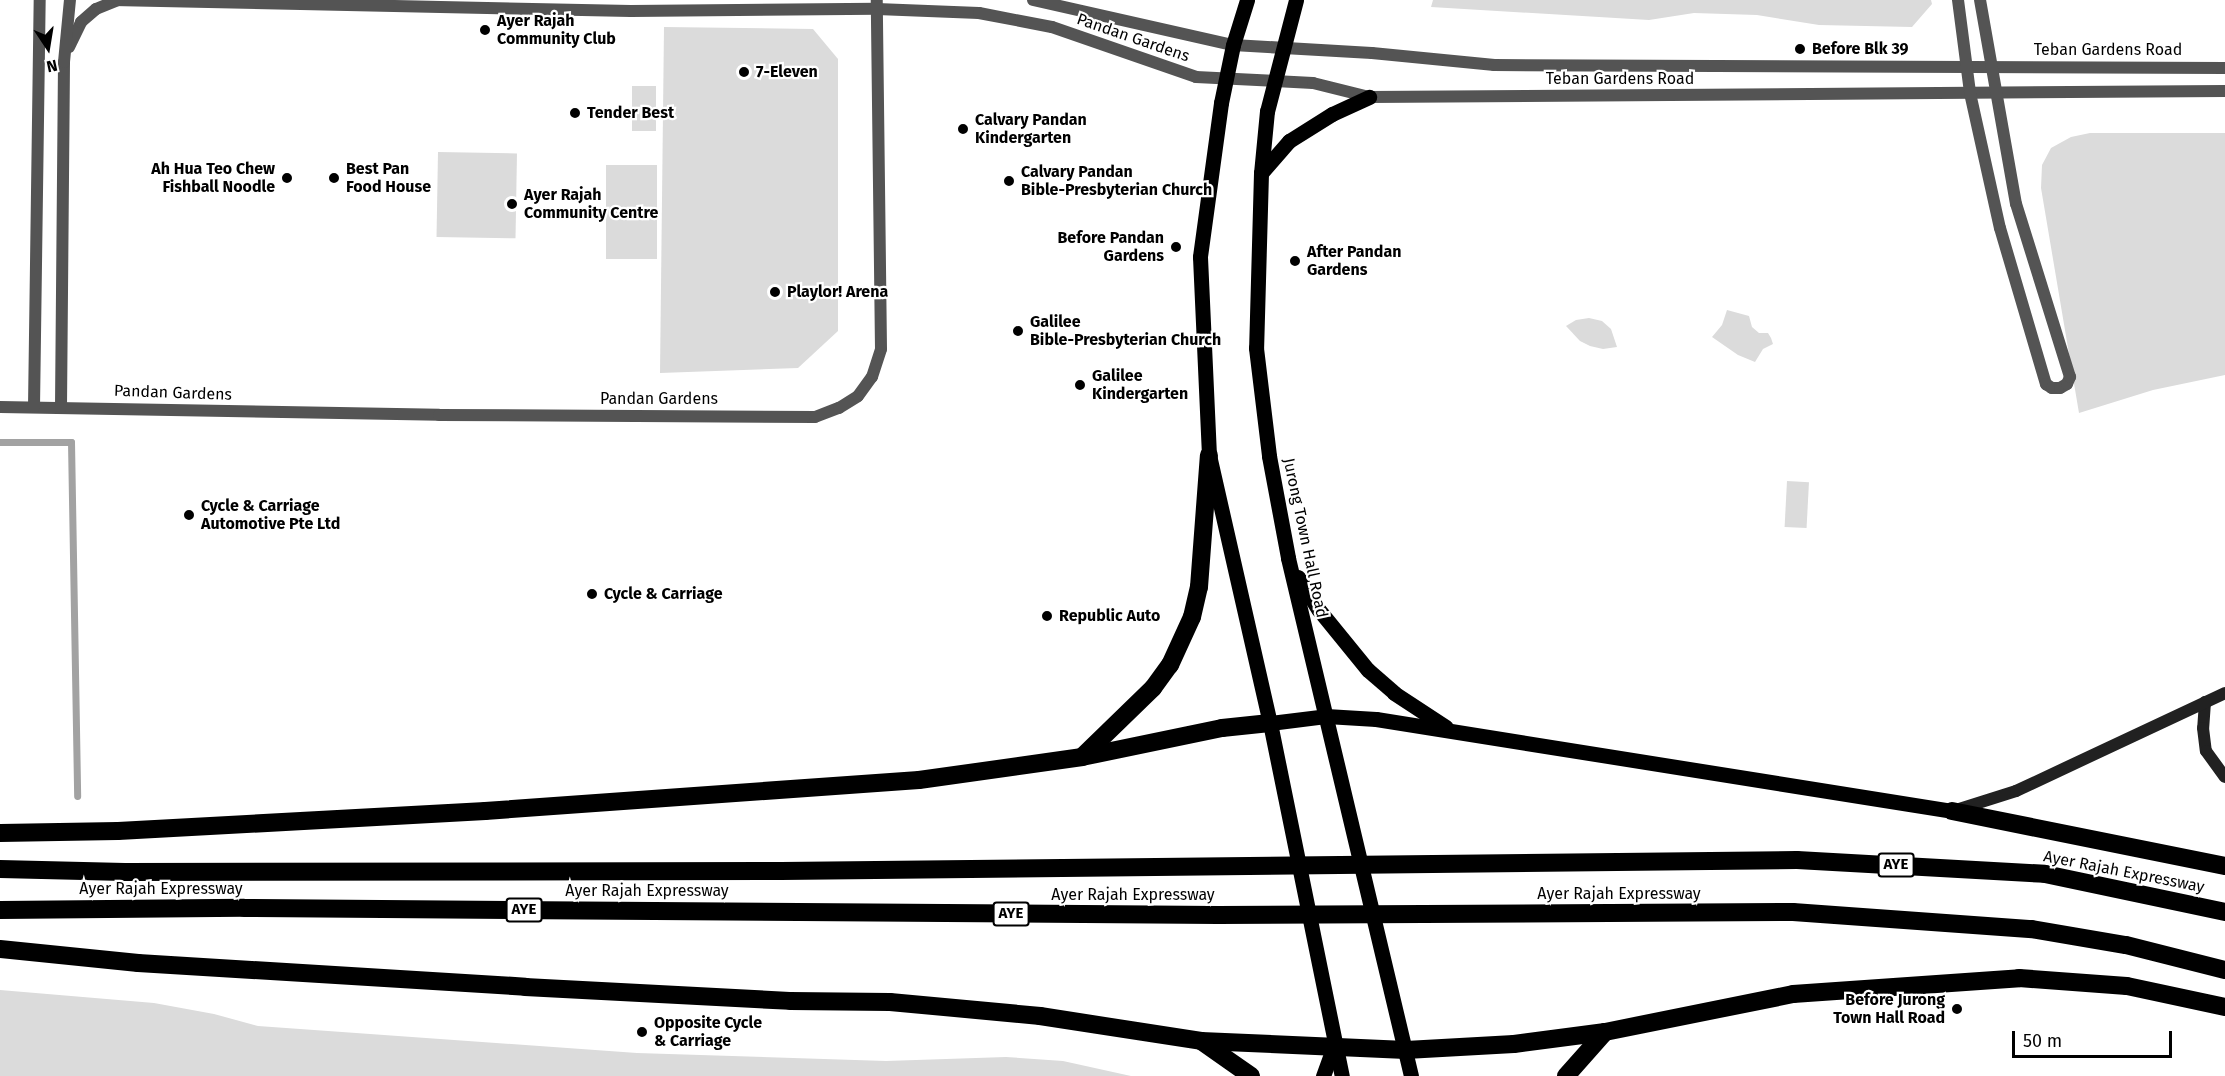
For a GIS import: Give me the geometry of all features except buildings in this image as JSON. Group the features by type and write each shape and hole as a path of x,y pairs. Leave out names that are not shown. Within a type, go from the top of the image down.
{"highway":[{"path":"1082,758 1153,688 1170,665 1192,617 1199,587 1209,455"},
{"path":"0,833 118,831 919,780 1082,758 1222,728 1270,723"},
{"path":"1952,811 2225,866"},
{"name":"Ayer Rajah Expressway","path":"0,869 125,872 781,871 1797,860 2055,876 2225,912"},
{"name":"Ayer Rajah Expressway","path":"0,910 256,908 1218,915 1793,912 2032,929 2126,945 2225,970"},
{"path":"0,949 138,963 614,992 790,1001 890,1002 1040,1016 1201,1041 1406,1050 1514,1044 1605,1032 1793,994 2019,978 2127,986 2225,1007"},
{"path":"1566,1076 1605,1032"},
{"path":"1201,1041 1251,1076"}],"main road":[{"path":"1247,0 1233,45 1226,79 1200,257 1209,455 1270,723 1334,1046 1342,1076"},
{"name":"Jurong Town Hall Road","path":"1296,0 1273,82 1261,173 1256,348 1269,456 1288,558 1411,1076"},
{"path":"1261,173 1289,141 1332,114 1369,97"},
{"path":"1288,558 1319,610 1368,670 1394,693 1450,731"},
{"path":"1270,723 1326,716 1376,719 1952,811"},
{"path":"1323,1076 1334,1046"}],"street":[{"path":"34,407 40,0"},
{"path":"61,407 64,62 70,0"},
{"name":"Pandan Gardens","path":"113,0 631,11 877,4 996,15 1052,27 1196,77 1273,82"},
{"path":"64,62 81,22 96,9 118,0"},
{"name":"Pandan Gardens","path":"1033,0 1233,45 1281,49"},
{"path":"1958,0 1970,93 2000,228 2046,384 2052,388 2060,388 2067,384 2070,377 2016,204 1980,0"},
{"name":"Pandan Gardens","path":"0,407 439,415 815,417 839,408 858,396 872,377 881,348 877,4"},
{"name":"Teban Gardens Road","path":"1281,49 1372,53 1494,65 2225,68"},
{"name":"Teban Gardens Road","path":"1273,82 1313,83 1369,97 2225,91"},
{"path":"1952,811 2016,790 2225,693"},
{"path":"2205,702 2203,728 2206,751 2225,777"}],"shaded area":[{"path":"1433,0 1931,0 1932,4 1912,27 1819,25 1757,15 1694,13 1649,20 1431,7"},
{"path":"664,27 813,29 838,59 838,331 798,368 660,373"},
{"path":"632,86 656,86 656,131 632,131"},
{"path":"2090,133 2225,133 2225,375 2153,390 2079,413 2041,188 2042,165 2051,148 2071,137"},
{"path":"438,152 517,153 516,238 437,237"},
{"path":"606,165 657,165 657,259 606,259"},
{"path":"1727,310 1749,316 1752,327 1759,333 1768,333 1771,338 1773,344 1763,349 1755,362 1738,355 1712,337 1722,325"},
{"path":"1589,318 1602,321 1611,329 1617,347 1603,349 1590,346 1580,341 1566,326 1576,320"},
{"path":"1787,481 1809,482 1807,528 1785,527"},
{"path":"0,990 154,1003 214,1014 258,1026 637,1053 886,1061 1006,1057 1063,1061 1131,1076 0,1076"}],"waterway":[{"path":"0,442 71,442 77,796"}],"place":[{"name":"Ayer Rajah Community Club","path":"485,30"},
{"name":"Before Blk 39","path":"1800,49"},
{"name":"7-Eleven","path":"744,72"},
{"name":"Tender Best","path":"575,113"},
{"name":"Calvary Pandan Kindergarten","path":"963,129"},
{"name":"Ah Hua Teo Chew Fishball Noodle","path":"287,178"},
{"name":"Best Pan Food House","path":"334,178"},
{"name":"Calvary Pandan Bible-Presbyterian Church","path":"1009,181"},
{"name":"Ayer Rajah Community Centre","path":"512,204"},
{"name":"Before Pandan Gardens","path":"1176,247"},
{"name":"After Pandan Gardens","path":"1295,261"},
{"name":"Playlor! Arena","path":"775,292"},
{"name":"Galilee Bible-Presbyterian Church","path":"1018,331"},
{"name":"Galilee Kindergarten","path":"1080,385"},
{"name":"Cycle & Carriage Automotive Pte Ltd","path":"189,515"},
{"name":"Cycle & Carriage","path":"592,594"},
{"name":"Republic Auto","path":"1047,616"},
{"name":"Before Jurong Town Hall Road","path":"1957,1009"},
{"name":"Opposite Cycle & Carriage","path":"642,1032"}]}
